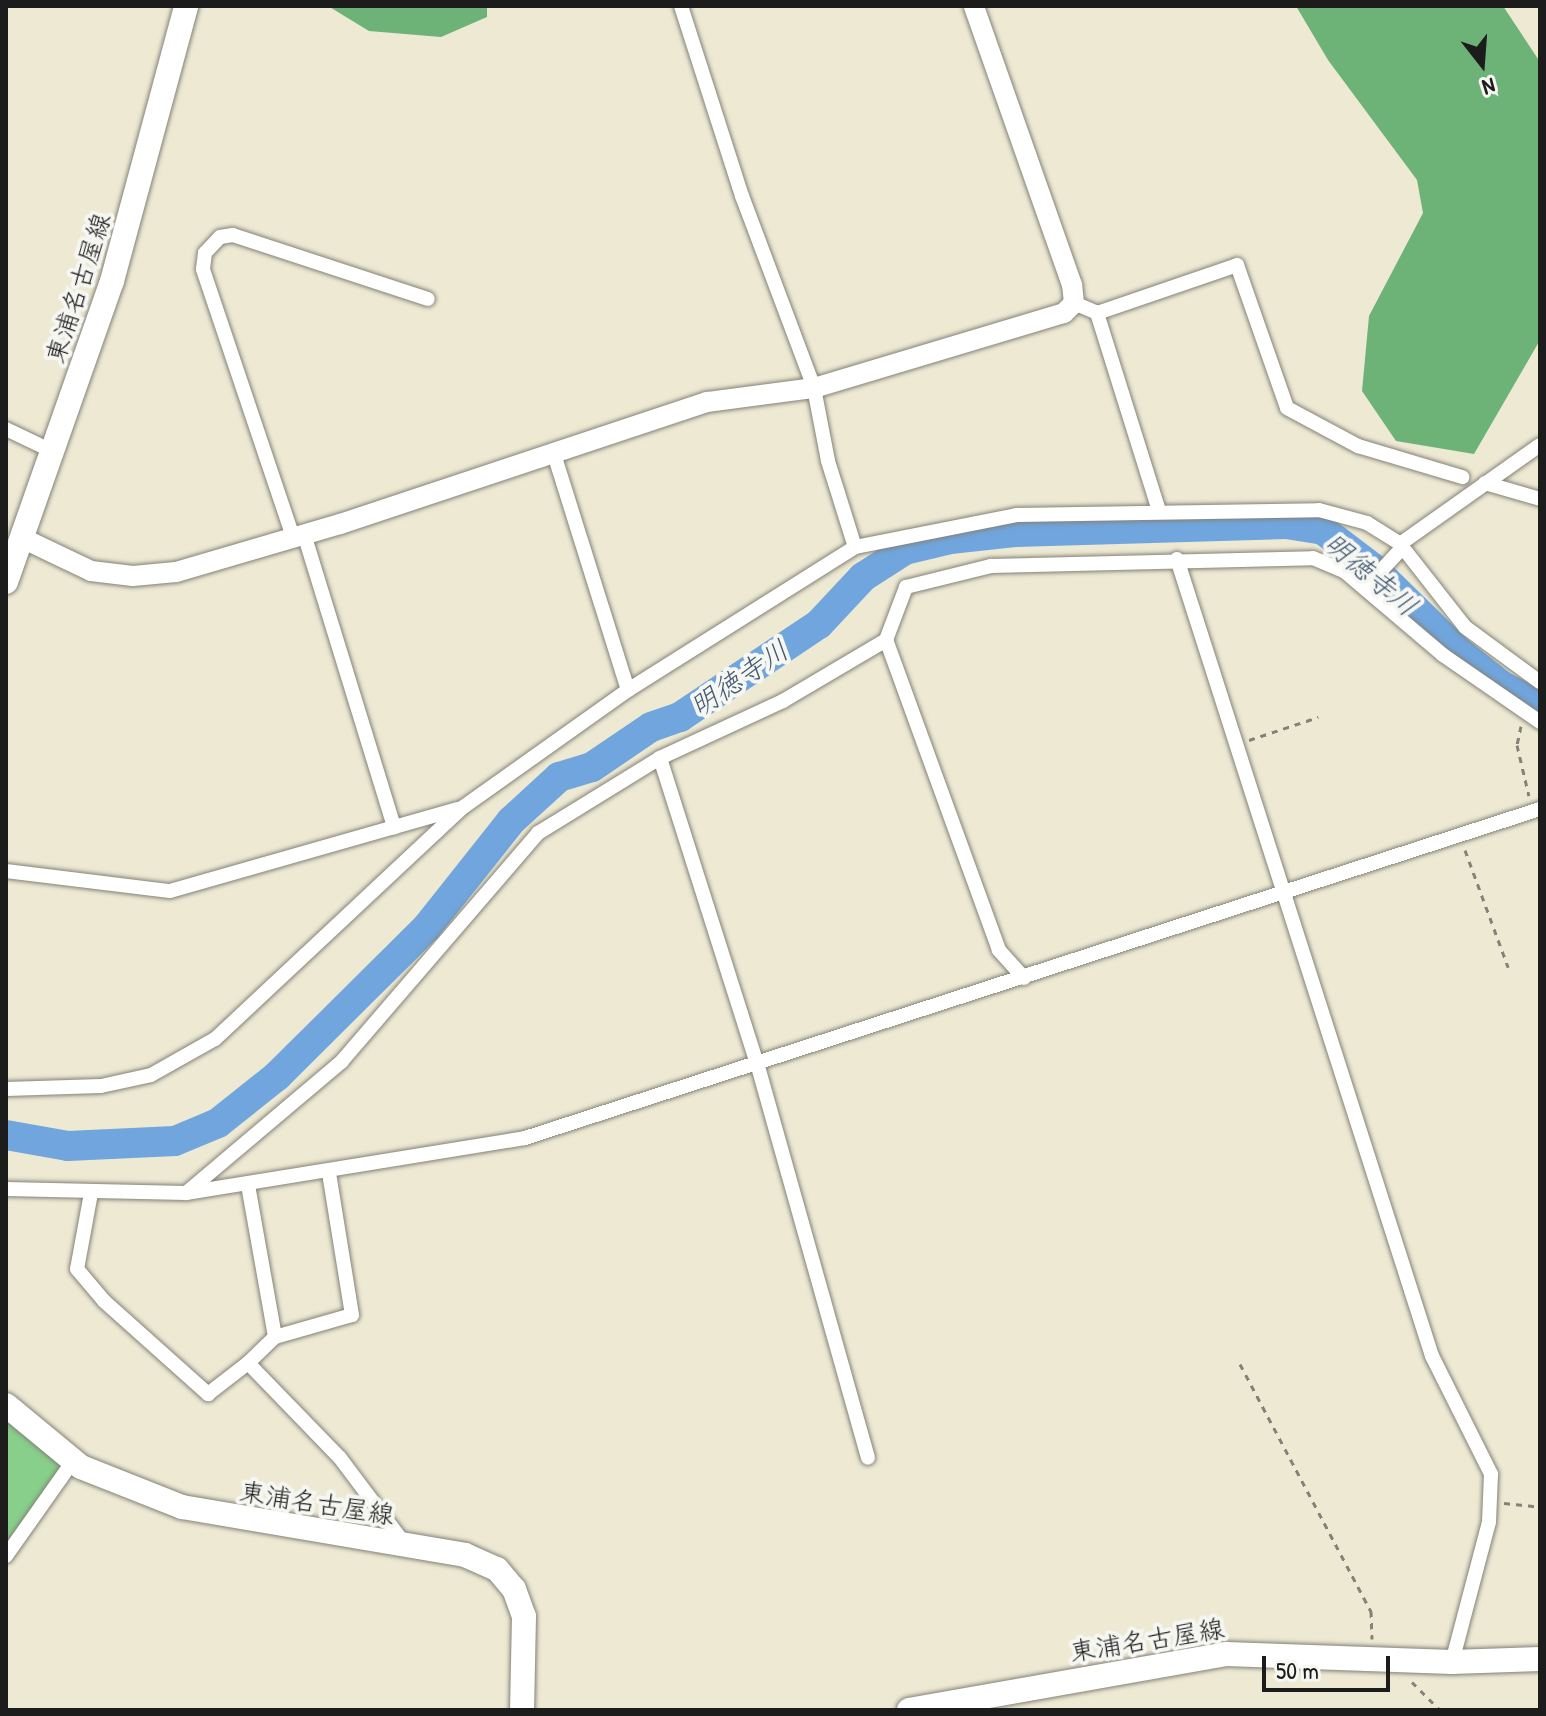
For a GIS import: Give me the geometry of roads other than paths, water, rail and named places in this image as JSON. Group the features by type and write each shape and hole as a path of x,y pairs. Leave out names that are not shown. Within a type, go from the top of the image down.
{"main road":[{"name":"東浦名古屋線","path":"6,582 112,281 186,6"},
{"name":"東浦名古屋線","path":"6,1405 73,1461 125,1488 182,1507 481,1560 514,1589 524,1616 522,1710"},
{"name":"東浦名古屋線","path":"909,1710 1173,1660 1264,1654 1452,1662 1540,1659"}],"street":[{"path":"681,6 742,196 814,388 828,461 855,547"},
{"path":"974,6 1072,285 1074,303"},
{"path":"394,827 299,535 203,269 205,253 220,237 233,235 428,299"},
{"path":"1074,303 1097,313 1237,265 1281,399 1294,415 1369,450 1462,477"},
{"path":"22,538 91,571 133,576 215,563 707,402 814,388 1064,313 1074,303"},
{"path":"1097,313 1159,511"},
{"path":"6,429 52,451"},
{"path":"1368,585 1399,550 1540,445"},
{"path":"554,454 628,690"},
{"path":"1485,483 1540,499"},
{"path":"6,1089 101,1086 151,1075 215,1039 462,808 628,690 855,547 1016,515 1319,510 1367,523 1399,550 1465,627 1540,682"},
{"path":"186,1193 342,1061 538,833 660,758 783,701 886,640 906,587 942,574 991,566 1313,558 1368,585 1443,655 1533,718"},
{"path":"1177,559 1432,1356 1491,1474 1491,1503 1452,1662"},
{"path":"886,640 999,950 1024,978"},
{"path":"660,758 757,1063 868,1458"},
{"path":"6,871 170,891 462,808"},
{"path":"6,1189 186,1193 329,1173 525,1138 1537,810"},
{"path":"91,1193 77,1269 104,1301 208,1394 275,1337 352,1315 329,1173"},
{"path":"248,1185 275,1337"},
{"path":"248,1363 378,1505 406,1546"},
{"path":"6,1556 73,1461"},
{"path":"364,1540 380,1529 378,1505"}],"waterway":[{"name":"明徳寺川","path":"6,1135 68,1146 175,1141 218,1123 277,1076 427,927 511,821 559,777 592,767 651,727 680,717 819,624 863,577 905,550 950,539 1015,532 1286,524 1323,530 1373,568 1458,651 1502,686 1540,705"}]}
